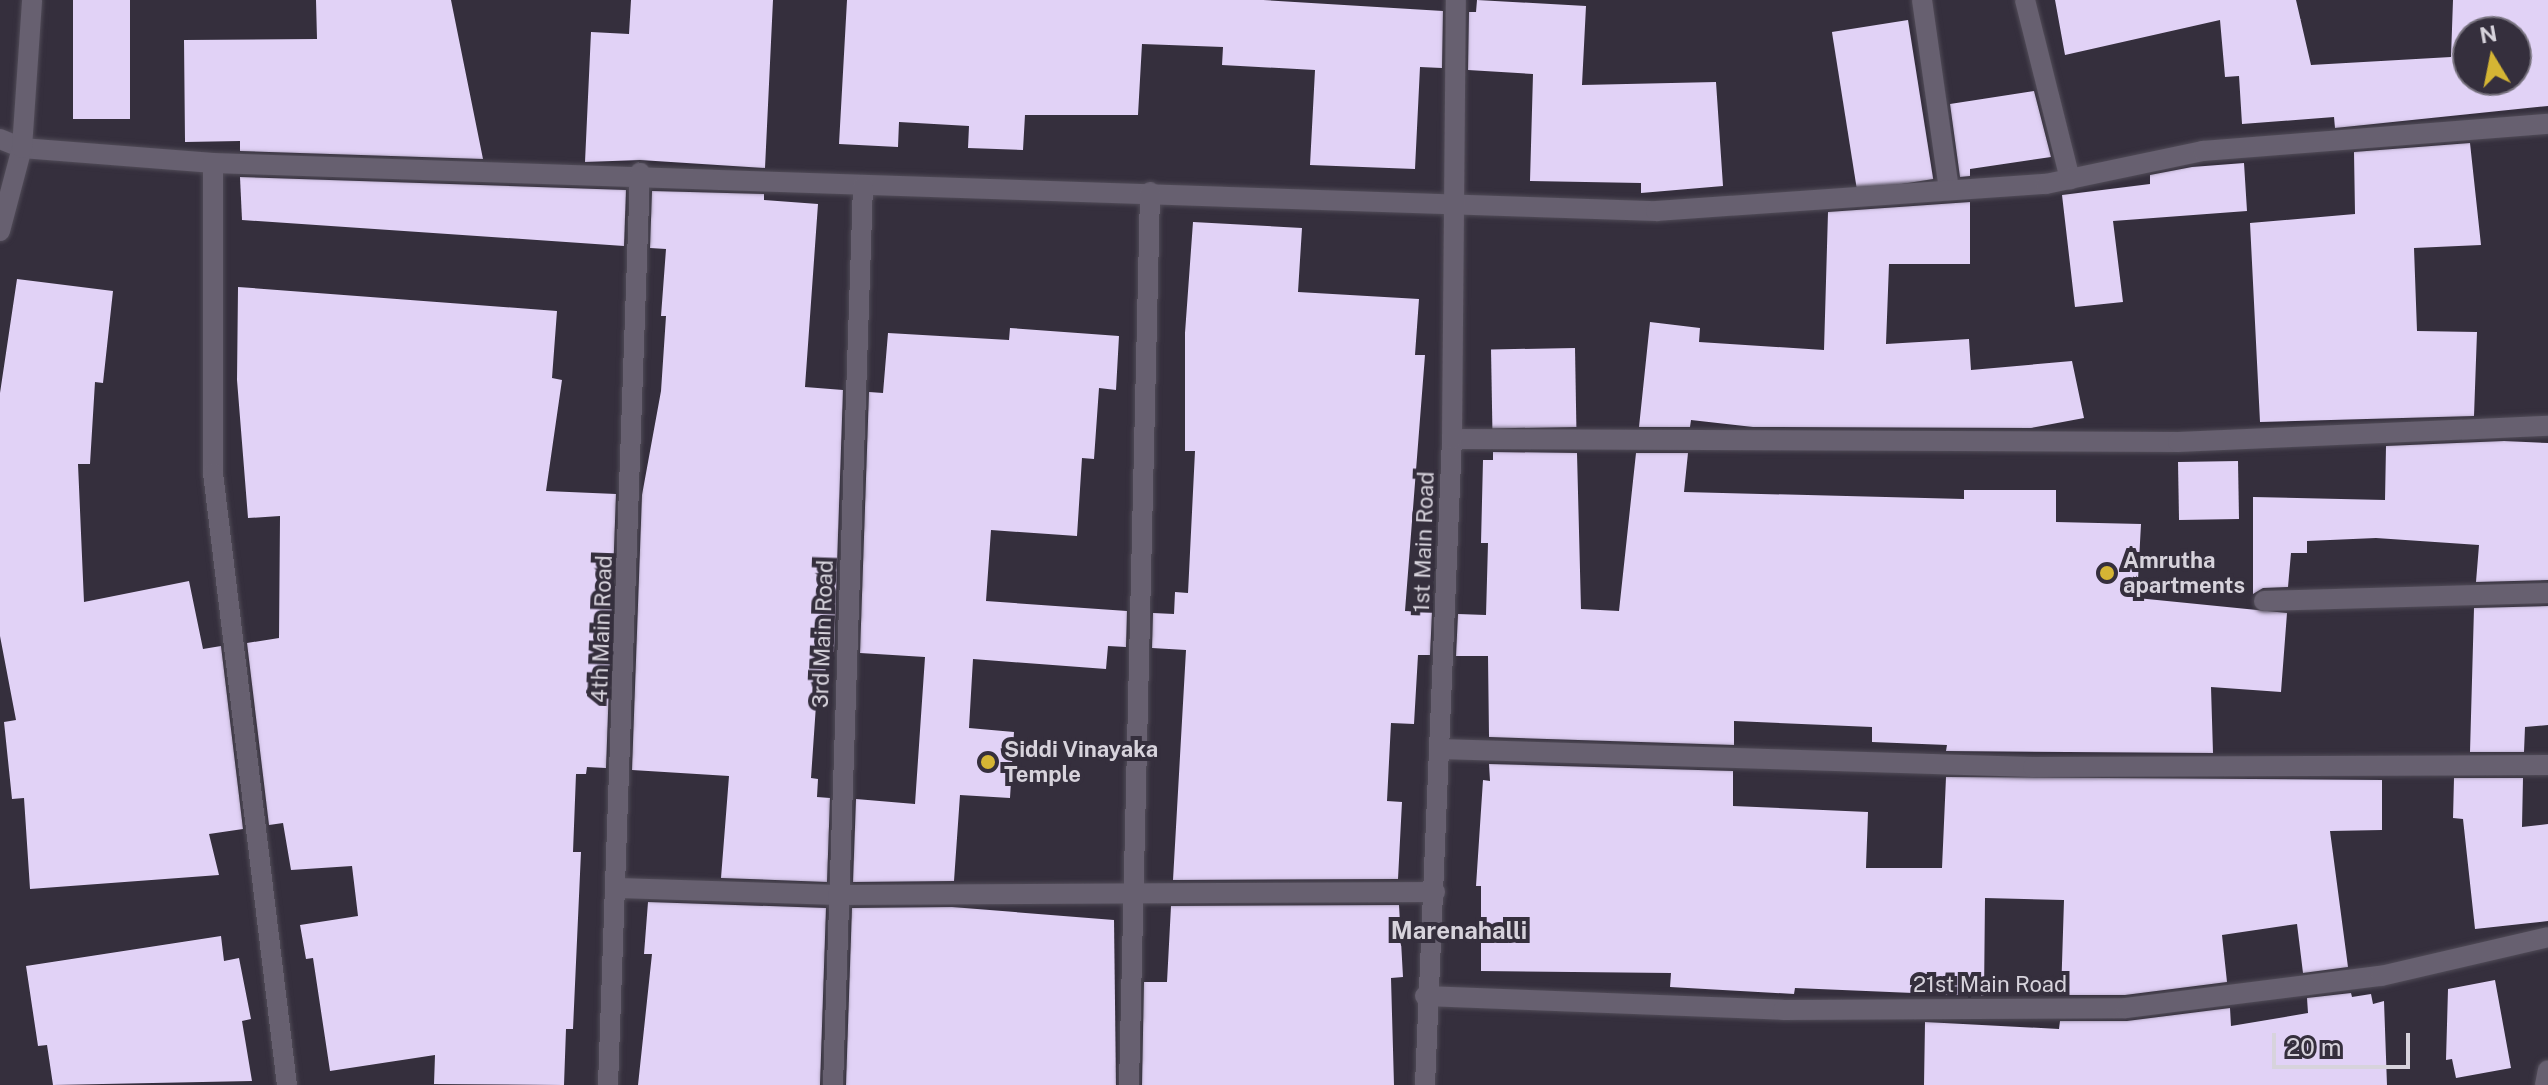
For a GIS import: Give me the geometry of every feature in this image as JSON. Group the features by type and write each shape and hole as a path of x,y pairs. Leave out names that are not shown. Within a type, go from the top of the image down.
{"street":[{"path":"0,231 22,148 32,0"},
{"name":"1st Main Road","path":"1425,1085 1425,996 1435,892 1452,439 1456,0"},
{"path":"1922,0 1949,190"},
{"path":"2025,0 2070,179"},
{"path":"0,139 22,148 213,163 640,173 863,185 1150,192 1656,211 2070,179 2203,151 2548,124"},
{"path":"213,163 213,473 287,1085"},
{"name":"4th Main Road","path":"608,1085 618,888 640,173"},
{"name":"3rd Main Road","path":"833,1085 863,185"},
{"path":"1129,1085 1150,192"},
{"path":"1452,439 2178,442 2548,426"},
{"path":"2264,601 2548,593"},
{"path":"1440,749 2033,767 2548,765"},
{"path":"618,888 838,895 1435,892"},
{"name":"21st Main Road","path":"1425,996 1783,1010 2126,1008 2381,976 2548,937"},
{"path":"2545,1085 2548,1070"}],"building":[{"path":"73,0 130,0 130,119 73,119"},
{"path":"316,0 451,0 483,159 240,151 240,141 185,142 184,40 317,39"},
{"path":"631,0 773,0 765,168 640,160 585,162 591,32 629,34"},
{"path":"847,0 1263,0 1443,11 1442,68 1420,67 1415,169 1310,165 1315,70 1222,65 1223,47 1142,44 1138,115 1025,115 1023,150 968,148 969,126 899,122 898,147 839,144"},
{"path":"1477,0 1586,6 1582,85 1716,82 1723,186 1641,193 1641,183 1530,181 1533,74 1468,70 1469,12 1476,12"},
{"path":"2055,0 2296,0 2311,65 2451,57 2452,28 2452,96 2532,96 2532,16 2452,16 2453,0 2548,0 2548,106 2335,128 2334,117 2242,124 2239,76 2225,77 2220,20 2065,55"},
{"path":"1908,20 1933,179 1857,191 1832,32"},
{"path":"2034,91 2051,157 1970,169 1970,176 1960,177 1950,104"},
{"path":"2470,143 2481,245 2414,248 2417,331 2477,332 2474,416 2260,422 2250,223 2355,214 2354,152"},
{"path":"2244,163 2247,211 2113,221 2123,302 2075,307 2062,195 2150,184 2150,175 2192,167"},
{"path":"240,177 626,190 624,246 242,220"},
{"path":"652,191 764,194 764,200 818,204 805,387 843,390 834,652 827,651 823,706 816,705 811,778 818,779 817,797 830,798 827,882 721,878 729,776 632,770 642,495 661,391 666,316 661,316 666,249 650,248"},
{"path":"1970,202 1970,264 1889,264 1886,344 1969,339 1971,370 2072,361 2084,418 2031,428 1753,427 1691,420 1690,427 1639,427 1650,322 1700,328 1699,342 1824,350 1828,212"},
{"path":"1193,222 1302,228 1298,292 1419,299 1415,355 1425,355 1405,611 1432,612 1430,655 1418,655 1414,724 1391,723 1387,801 1402,802 1398,879 1173,880 1186,650 1152,648 1153,613 1174,614 1175,592 1188,593 1195,451 1185,451 1185,333"},
{"path":"17,279 113,291 103,383 95,382 90,464 78,464 84,602 189,581 203,649 221,646 243,829 209,834 219,875 30,889 24,798 12,799 4,722 16,720 0,636 0,393"},
{"path":"238,287 557,311 552,378 562,380 546,491 616,494 606,768 587,767 586,774 576,774 573,852 581,852 573,1029 566,1029 564,1085 434,1084 435,1055 330,1071 313,958 306,959 300,925 358,916 352,866 291,870 283,823 269,825 247,643 279,638 280,516 248,518 237,380"},
{"path":"1010,328 1119,336 1116,390 1099,388 1094,459 1082,458 1077,536 991,530 986,601 1127,611 1126,647 1108,646 1106,669 973,659 969,728 1014,732 1010,798 960,795 954,881 853,882 856,799 915,804 925,657 860,653 869,392 883,393 888,333 1009,340"},
{"path":"1575,348 1576,427 1492,428 1491,349"},
{"path":"2504,441 2548,443 2548,580 2476,582 2479,545 2376,538 2307,541 2307,553 2291,553 2288,587 2263,588 2253,594 2253,497 2385,500 2386,446"},
{"path":"1493,452 1577,453 1581,609 1619,611 1636,453 1688,453 1684,492 1964,499 1964,490 2056,490 2056,522 2141,524 2137,598 2287,613 2281,692 2211,687 2213,753 1946,751 1947,745 1872,742 1872,727 1734,721 1734,745 1489,737 1488,656 1456,656 1458,614 1486,615 1488,543 1481,543 1483,460 1493,460"},
{"path":"2238,461 2239,519 2179,520 2178,462"},
{"path":"2548,606 2548,725 2525,727 2524,752 2470,752 2474,608"},
{"path":"1489,764 1733,771 1733,806 1868,812 1866,868 1942,868 1946,777 2382,780 2382,830 2330,831 2348,967 2303,973 2297,924 2222,935 2227,982 2125,995 2061,995 2064,900 1985,898 1984,996 1795,988 1794,994 1670,987 1671,973 1481,971 1481,886 1476,886 1483,780 1490,781"},
{"path":"2454,778 2523,778 2522,827 2548,824 2548,921 2475,929 2463,819 2453,818"},
{"path":"648,902 826,908 820,1085 638,1085 652,954 644,954"},
{"path":"1399,905 1403,977 1391,978 1394,1085 1142,1085 1144,982 1167,982 1171,906"},
{"path":"952,907 1114,920 1116,1085 846,1085 852,908"},
{"path":"221,936 224,961 239,958 251,1019 242,1021 252,1081 53,1085 47,1045 38,1046 26,966"},
{"path":"2495,980 2511,1068 2456,1078 2452,1059 2446,1060 2448,989"},
{"path":"2351,993 2352,997 2371,994 2373,1004 2384,1001 2387,1085 1924,1085 1925,1022 2059,1029 2060,1021 2127,1021 2230,1008 2231,1026 2308,1013 2307,998"}],"place":[{"name":"Amrutha apartments","path":"2107,573"},
{"name":"Siddi Vinayaka Temple","path":"988,762"}],"district":[{"name":"Marenahalli","path":"1459,931"}]}
